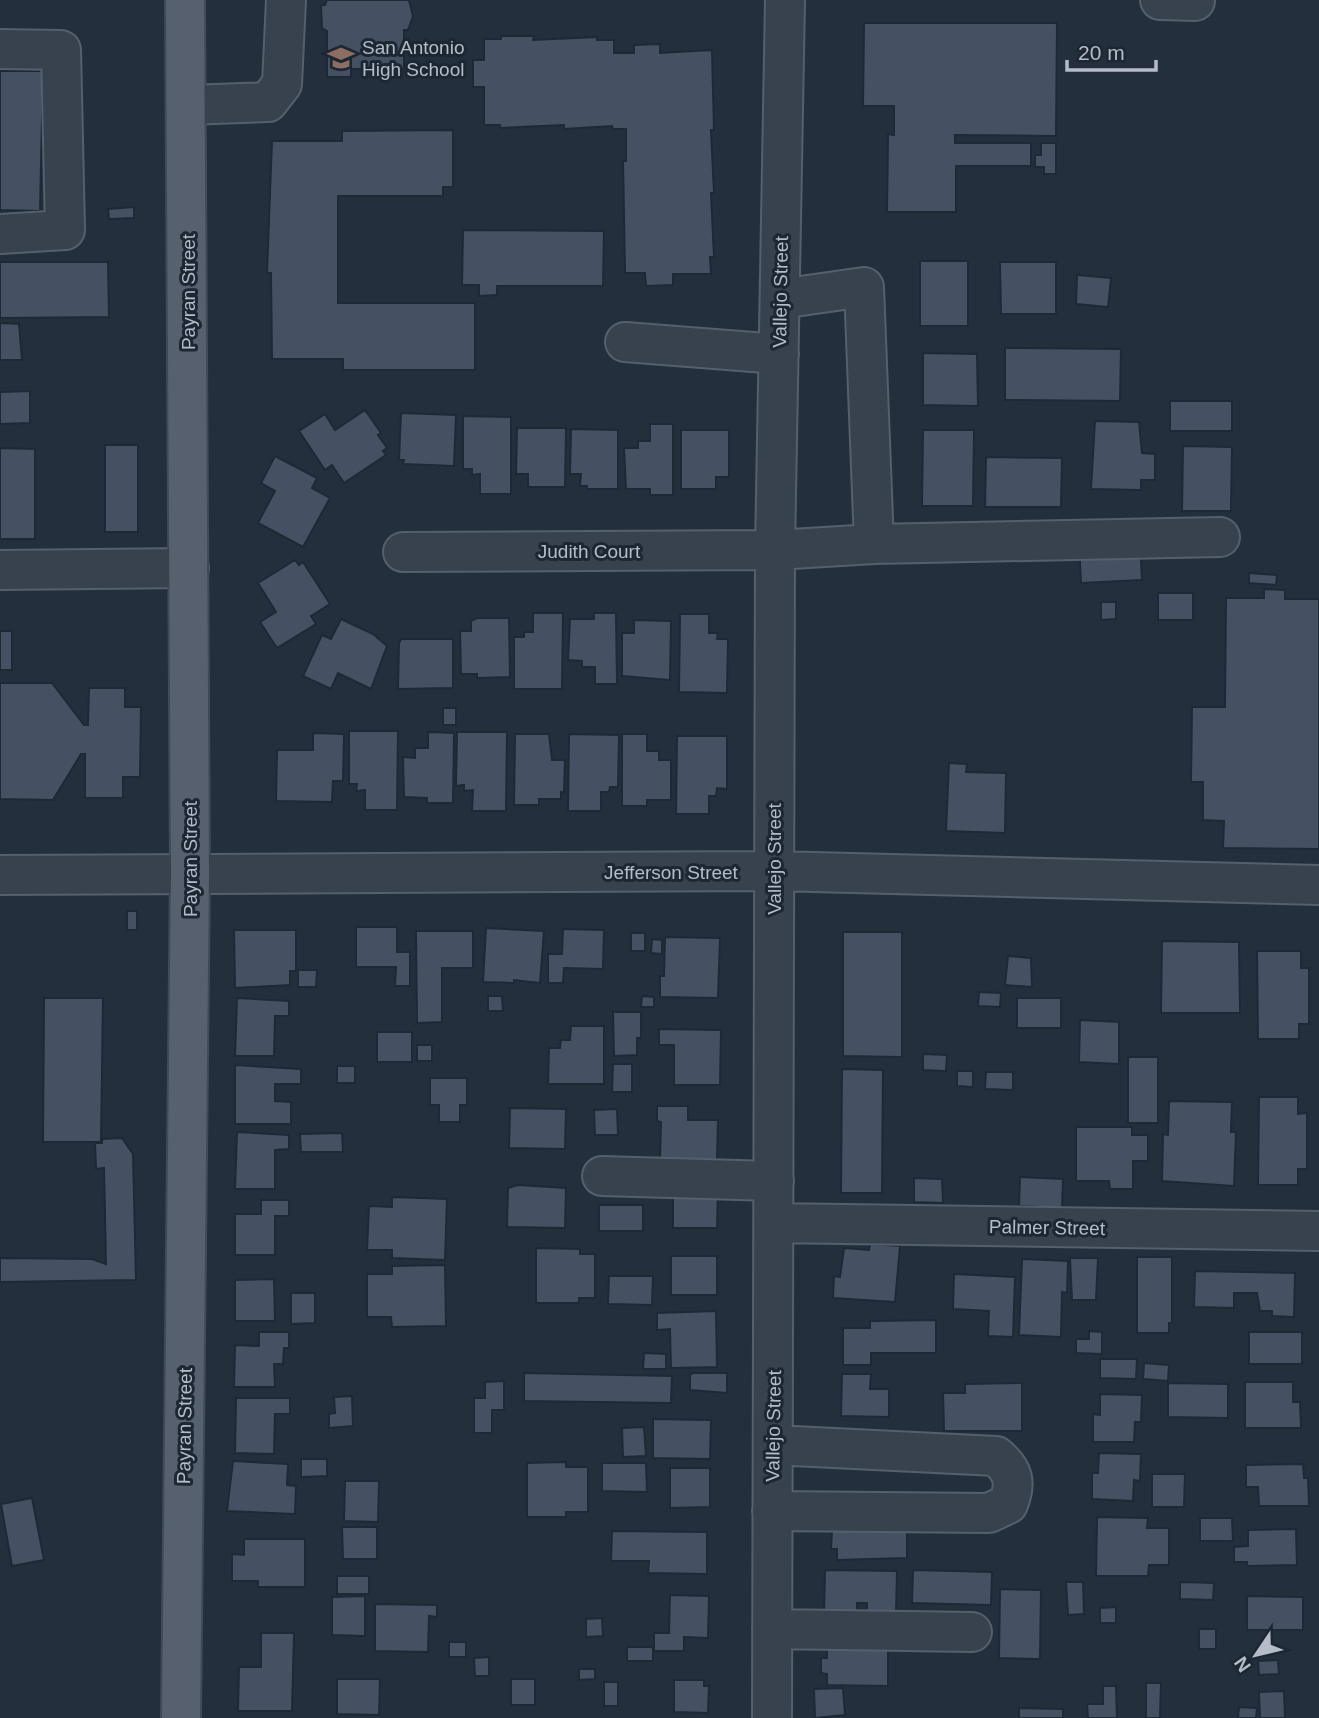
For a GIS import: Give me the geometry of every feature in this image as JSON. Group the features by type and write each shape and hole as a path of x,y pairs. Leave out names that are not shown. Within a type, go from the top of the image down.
{"main road":[{"name":"Payran Street","path":"181,1718 190,873 185,0"}],"street":[{"path":"187,105 268,102 282,84 286,0"},
{"name":"Vallejo Street","path":"772,1718 775,550 785,0"},
{"path":"0,49 61,50 65,230 0,234"},
{"path":"780,299 864,288 874,544"},
{"path":"625,342 779,354"},
{"name":"Judith Court","path":"404,552 775,550 874,544 1220,537"},
{"path":"0,570 189,568"},
{"name":"Jefferson Street","path":"0,875 774,871 1319,885"},
{"path":"602,1175 774,1181"},
{"name":"Palmer Street","path":"774,1223 1319,1231"},
{"path":"772,1511 989,1513 1008,1504 1014,1481 1010,1468 996,1456 773,1445"},
{"path":"772,1629 972,1632"}],"building":[{"path":"327,0 409,0 413,16 408,30 404,30 404,69 351,69 351,77 327,77 327,31 322,28 321,5 325,5"},
{"path":"864,23 1057,23 1056,136 955,135 955,143 1031,143 1031,166 956,166 956,212 887,212 888,134 894,135 894,106 863,106"},
{"path":"501,36 534,36 533,40 597,37 597,40 614,40 614,53 634,53 634,45 660,44 660,53 712,50 714,130 711,130 714,193 711,193 714,257 710,257 711,274 673,274 673,285 646,286 645,273 625,273 623,161 626,161 626,129 613,129 612,126 564,129 564,125 500,128 500,125 484,125 484,87 473,87 473,60 484,60 484,39 501,39"},
{"path":"0,71 43,71 40,211 0,210"},
{"path":"453,130 453,187 443,187 443,196 338,196 338,303 475,303 475,370 343,370 343,359 272,359 271,273 267,273 272,141 342,141 342,131"},
{"path":"1041,143 1056,143 1056,174 1044,174 1044,167 1035,167 1035,155 1041,155"},
{"path":"134,207 134,218 109,219 108,209"},
{"path":"463,230 604,231 603,286 497,286 497,295 479,296 479,285 462,285"},
{"path":"920,261 968,261 968,326 920,326"},
{"path":"0,262 108,262 109,317 0,318"},
{"path":"1000,262 1056,262 1056,314 1001,314"},
{"path":"1077,275 1111,278 1108,307 1076,304"},
{"path":"0,323 19,324 22,360 0,360"},
{"path":"1005,348 1121,349 1120,401 1005,400"},
{"path":"923,353 977,354 978,406 923,405"},
{"path":"30,391 30,423 0,424 0,392"},
{"path":"1170,401 1232,401 1232,431 1170,431"},
{"path":"365,410 381,433 378,435 387,448 383,451 386,455 344,483 332,465 325,470 299,431 325,414 335,430"},
{"path":"401,413 456,415 454,466 403,464 404,460 399,460"},
{"path":"463,416 511,417 511,494 480,494 480,474 472,475 472,469 463,469"},
{"path":"1095,421 1139,422 1142,453 1155,454 1155,480 1141,480 1141,490 1091,489"},
{"path":"650,424 673,424 673,495 650,495 650,489 626,489 624,448 638,448 638,441 650,441"},
{"path":"517,428 566,428 565,487 528,487 528,474 516,474"},
{"path":"571,429 618,430 618,489 587,489 587,486 580,486 581,474 570,474"},
{"path":"681,430 729,430 729,477 716,477 716,489 681,489"},
{"path":"923,430 974,430 973,506 922,506"},
{"path":"105,445 138,445 138,532 105,532"},
{"path":"1183,446 1232,447 1231,511 1182,511"},
{"path":"0,448 35,449 35,539 0,539"},
{"path":"275,456 317,478 312,488 330,498 303,547 258,523 275,491 261,483"},
{"path":"986,457 1062,458 1061,507 985,507"},
{"path":"1140,541 1142,580 1081,583 1079,543"},
{"path":"295,560 299,565 303,562 330,604 311,616 316,624 277,648 260,622 276,612 258,583"},
{"path":"1249,573 1277,575 1276,585 1249,583"},
{"path":"1264,589 1285,590 1285,599 1319,599 1319,849 1223,848 1224,821 1203,820 1203,782 1191,782 1192,707 1225,707 1226,598 1264,598"},
{"path":"1158,593 1193,593 1193,620 1158,620"},
{"path":"1101,602 1116,602 1116,619 1101,620"},
{"path":"533,613 563,613 562,689 514,689 514,637 524,637 524,632 533,632"},
{"path":"594,613 616,613 617,684 595,684 595,667 582,667 582,661 568,660 570,619 594,619"},
{"path":"680,614 709,614 709,633 718,633 717,639 728,639 727,693 679,692"},
{"path":"477,618 509,618 510,677 477,678 477,674 461,674 460,631 471,631 471,621"},
{"path":"341,619 373,634 387,646 371,689 338,673 331,689 303,676 322,635 331,639"},
{"path":"634,620 671,621 670,680 622,676 622,633 634,633"},
{"path":"0,631 12,631 12,670 0,670"},
{"path":"401,639 453,639 453,688 398,689"},
{"path":"0,683 52,683 84,725 88,725 89,688 125,688 125,707 141,707 140,777 123,777 123,798 85,798 85,754 81,754 53,800 0,799"},
{"path":"443,708 456,708 456,725 443,725"},
{"path":"349,731 398,731 397,810 365,810 365,790 356,791 357,784 349,784"},
{"path":"428,732 454,733 453,803 427,803 427,798 404,797 403,757 415,758 415,748 428,748"},
{"path":"457,732 507,732 506,811 472,811 473,790 464,791 464,785 456,786"},
{"path":"313,733 344,734 343,781 333,781 332,802 276,801 277,750 313,750"},
{"path":"515,734 549,734 552,760 565,760 564,793 561,792 561,799 539,799 539,805 514,805"},
{"path":"569,734 619,735 618,787 610,787 609,792 601,792 601,811 568,811"},
{"path":"622,734 647,734 647,751 659,751 659,760 671,760 671,800 647,800 647,806 622,806"},
{"path":"677,736 727,736 727,789 717,788 716,796 709,796 709,814 676,814"},
{"path":"949,763 967,764 966,772 1006,773 1005,833 946,831"},
{"path":"127,911 137,911 137,930 127,930"},
{"path":"356,927 397,927 397,952 410,952 410,986 395,986 396,967 356,967"},
{"path":"486,928 544,931 540,983 514,980 514,983 483,982"},
{"path":"563,929 604,930 603,969 564,968 563,983 548,983 548,954 562,954"},
{"path":"234,930 296,930 296,971 290,971 290,985 235,988"},
{"path":"416,931 473,931 473,968 442,968 442,1022 417,1023"},
{"path":"843,932 902,932 902,1057 843,1056"},
{"path":"631,933 645,933 645,951 631,951"},
{"path":"665,937 720,938 718,998 660,997 660,976 664,976"},
{"path":"652,939 662,940 662,954 651,953"},
{"path":"1162,941 1239,942 1240,1013 1161,1013"},
{"path":"1257,951 1301,951 1301,968 1309,968 1309,1024 1299,1024 1299,1039 1258,1039"},
{"path":"1008,956 1031,958 1032,987 1005,985"},
{"path":"298,970 317,970 316,987 298,987"},
{"path":"979,992 1001,993 1000,1007 978,1006"},
{"path":"488,996 502,996 503,1011 488,1011"},
{"path":"642,996 654,997 654,1007 641,1007"},
{"path":"44,998 103,998 101,1142 43,1142"},
{"path":"237,998 289,1001 289,1016 275,1016 274,1056 235,1056"},
{"path":"1017,998 1061,998 1061,1028 1017,1028"},
{"path":"613,1012 641,1012 641,1038 637,1038 637,1055 614,1056"},
{"path":"1080,1020 1119,1022 1119,1064 1079,1062"},
{"path":"571,1026 604,1026 604,1084 548,1084 549,1048 560,1048 561,1040 570,1040"},
{"path":"659,1029 721,1030 720,1085 674,1085 674,1045 659,1045"},
{"path":"377,1032 412,1032 412,1062 377,1062"},
{"path":"417,1045 432,1045 432,1061 417,1061"},
{"path":"923,1054 947,1055 946,1071 923,1070"},
{"path":"1128,1057 1158,1057 1158,1123 1128,1123"},
{"path":"613,1064 632,1064 632,1092 612,1092"},
{"path":"235,1065 301,1069 301,1084 275,1084 275,1101 291,1102 291,1124 235,1124"},
{"path":"337,1066 355,1066 355,1083 337,1083"},
{"path":"842,1069 883,1070 882,1193 841,1193"},
{"path":"957,1071 973,1071 973,1087 957,1086"},
{"path":"986,1072 1013,1072 1013,1090 985,1089"},
{"path":"430,1078 467,1078 467,1105 460,1105 460,1122 439,1122 439,1105 430,1105"},
{"path":"1259,1097 1298,1097 1298,1114 1307,1113 1307,1169 1298,1169 1298,1185 1258,1185"},
{"path":"1169,1101 1232,1102 1231,1132 1236,1132 1234,1186 1162,1181 1163,1134 1168,1135"},
{"path":"657,1106 688,1106 688,1120 718,1120 717,1160 660,1159 661,1122 657,1121"},
{"path":"510,1108 566,1109 565,1149 509,1148"},
{"path":"617,1109 618,1135 595,1135 594,1110"},
{"path":"1076,1127 1132,1127 1132,1135 1148,1135 1148,1161 1133,1161 1133,1189 1110,1189 1109,1181 1076,1181"},
{"path":"237,1132 289,1135 289,1149 275,1150 275,1189 235,1189"},
{"path":"342,1133 343,1152 301,1152 300,1134"},
{"path":"122,1138 133,1154 136,1280 0,1282 0,1258 92,1259 106,1264 104,1168 96,1169 95,1143 102,1143 102,1139"},
{"path":"1020,1177 1063,1179 1062,1208 1019,1206"},
{"path":"914,1178 942,1179 943,1203 914,1202"},
{"path":"518,1185 566,1188 565,1228 507,1227 508,1188"},
{"path":"673,1188 718,1188 717,1228 673,1228"},
{"path":"392,1197 447,1199 445,1260 392,1258 392,1250 367,1250 369,1206 392,1207"},
{"path":"261,1200 289,1200 289,1216 275,1216 275,1255 235,1255 235,1214 261,1214"},
{"path":"599,1205 643,1205 643,1231 599,1231"},
{"path":"870,1244 900,1246 895,1302 833,1298 834,1276 840,1277 844,1248 869,1250"},
{"path":"536,1248 580,1249 580,1254 595,1254 595,1298 579,1298 579,1303 536,1303"},
{"path":"671,1256 717,1256 717,1295 671,1295"},
{"path":"1137,1257 1172,1257 1172,1323 1169,1323 1169,1333 1137,1333"},
{"path":"1070,1258 1098,1258 1096,1300 1072,1300"},
{"path":"1022,1259 1068,1261 1067,1293 1062,1292 1061,1337 1019,1335"},
{"path":"445,1265 446,1326 392,1327 391,1317 367,1317 367,1274 392,1274 392,1266"},
{"path":"1195,1271 1295,1273 1294,1317 1272,1316 1272,1311 1260,1311 1257,1293 1234,1293 1234,1308 1194,1307"},
{"path":"954,1274 1015,1277 1013,1337 988,1336 989,1311 953,1309"},
{"path":"609,1276 653,1276 652,1305 608,1304"},
{"path":"274,1279 275,1321 235,1321 235,1280"},
{"path":"291,1293 315,1293 315,1323 291,1324"},
{"path":"716,1311 717,1367 671,1368 670,1329 657,1330 657,1313"},
{"path":"936,1320 936,1353 871,1353 871,1365 843,1365 843,1328 870,1328 870,1321"},
{"path":"1089,1331 1102,1332 1102,1354 1076,1353 1076,1339 1089,1339"},
{"path":"259,1332 289,1332 289,1348 284,1348 283,1364 274,1364 275,1387 234,1387 235,1345 259,1346"},
{"path":"1249,1332 1302,1332 1302,1364 1249,1364"},
{"path":"644,1353 666,1354 666,1369 643,1369"},
{"path":"1100,1359 1137,1359 1136,1379 1100,1378"},
{"path":"1144,1363 1169,1365 1168,1381 1143,1379"},
{"path":"524,1373 672,1376 671,1403 524,1401"},
{"path":"727,1373 727,1393 690,1390 690,1375"},
{"path":"842,1374 871,1374 870,1389 889,1389 889,1417 841,1416"},
{"path":"504,1381 504,1410 492,1410 492,1433 474,1433 474,1398 485,1398 485,1382"},
{"path":"1245,1382 1293,1382 1293,1402 1300,1402 1301,1428 1245,1428"},
{"path":"1022,1383 1022,1431 944,1431 943,1393 965,1393 965,1384"},
{"path":"1168,1383 1228,1384 1228,1418 1168,1417"},
{"path":"1100,1394 1142,1395 1141,1422 1135,1422 1134,1442 1093,1442 1093,1414 1100,1415"},
{"path":"352,1396 353,1426 329,1428 329,1414 335,1413 334,1397"},
{"path":"236,1398 290,1398 290,1414 275,1414 274,1454 235,1453"},
{"path":"653,1419 711,1420 710,1459 653,1458"},
{"path":"644,1427 646,1456 623,1457 622,1428"},
{"path":"1099,1453 1141,1454 1140,1481 1134,1480 1133,1501 1092,1499 1092,1473 1098,1473"},
{"path":"301,1459 327,1459 327,1476 301,1477"},
{"path":"233,1461 288,1464 287,1485 296,1486 295,1514 227,1511"},
{"path":"566,1462 566,1467 588,1467 588,1512 566,1512 566,1517 527,1517 527,1463"},
{"path":"602,1463 646,1463 647,1492 602,1491"},
{"path":"1303,1464 1304,1478 1308,1478 1309,1506 1259,1506 1258,1487 1246,1487 1246,1465"},
{"path":"670,1468 710,1468 710,1507 670,1508"},
{"path":"1152,1474 1185,1474 1184,1507 1152,1507"},
{"path":"345,1481 379,1481 378,1522 344,1521"},
{"path":"32,1498 44,1560 12,1566 1,1504"},
{"path":"1097,1517 1148,1518 1147,1528 1169,1528 1169,1565 1149,1565 1148,1576 1096,1576"},
{"path":"1200,1518 1232,1518 1233,1541 1200,1541"},
{"path":"907,1520 907,1558 837,1560 837,1549 831,1549 832,1530"},
{"path":"342,1527 377,1527 377,1559 343,1559"},
{"path":"1296,1529 1297,1565 1247,1566 1247,1562 1234,1562 1234,1547 1248,1546 1248,1530"},
{"path":"612,1531 707,1532 707,1574 648,1573 649,1561 611,1561"},
{"path":"244,1539 305,1539 305,1587 258,1587 258,1581 232,1581 232,1554 244,1555"},
{"path":"825,1570 897,1571 896,1614 867,1613 867,1603 857,1603 857,1613 824,1612"},
{"path":"913,1570 992,1572 991,1605 912,1603"},
{"path":"337,1576 369,1576 369,1594 337,1594"},
{"path":"1066,1582 1083,1582 1084,1614 1068,1615"},
{"path":"1180,1582 1214,1583 1213,1600 1180,1599"},
{"path":"1000,1589 1041,1590 1040,1659 999,1658"},
{"path":"670,1595 709,1596 708,1638 684,1637 684,1651 654,1651 654,1633 669,1633"},
{"path":"365,1596 365,1636 332,1635 332,1597"},
{"path":"1247,1596 1303,1597 1303,1630 1247,1630"},
{"path":"375,1604 437,1605 437,1617 429,1616 428,1652 375,1651"},
{"path":"1116,1607 1116,1623 1100,1623 1100,1608"},
{"path":"602,1618 603,1636 586,1637 586,1619"},
{"path":"1199,1629 1216,1629 1216,1649 1199,1649"},
{"path":"261,1633 294,1633 292,1711 238,1711 239,1667 261,1667"},
{"path":"449,1642 466,1642 466,1657 449,1657"},
{"path":"627,1647 653,1647 653,1661 627,1661"},
{"path":"827,1647 888,1648 888,1686 827,1685 827,1674 821,1673 821,1658 827,1658"},
{"path":"489,1657 489,1676 475,1676 474,1658"},
{"path":"1278,1660 1279,1674 1259,1675 1258,1661"},
{"path":"579,1669 595,1669 595,1679 579,1680"},
{"path":"337,1679 380,1679 379,1715 337,1714"},
{"path":"511,1679 535,1679 535,1705 511,1705"},
{"path":"674,1680 704,1680 704,1686 709,1686 708,1713 674,1712"},
{"path":"604,1682 618,1682 618,1706 604,1706"},
{"path":"1146,1683 1161,1683 1160,1718 1146,1718"},
{"path":"1103,1686 1116,1686 1117,1718 1088,1718 1087,1704 1103,1704"},
{"path":"843,1688 845,1715 815,1718 814,1689"},
{"path":"1284,1691 1285,1718 1260,1718 1259,1692"},
{"path":"1239,1707 1257,1708 1256,1718 1238,1718"},
{"path":"1019,1708 1063,1709 1063,1718 1019,1718"}],"place":[{"name":"San Antonio High School","path":"341,58"}]}
